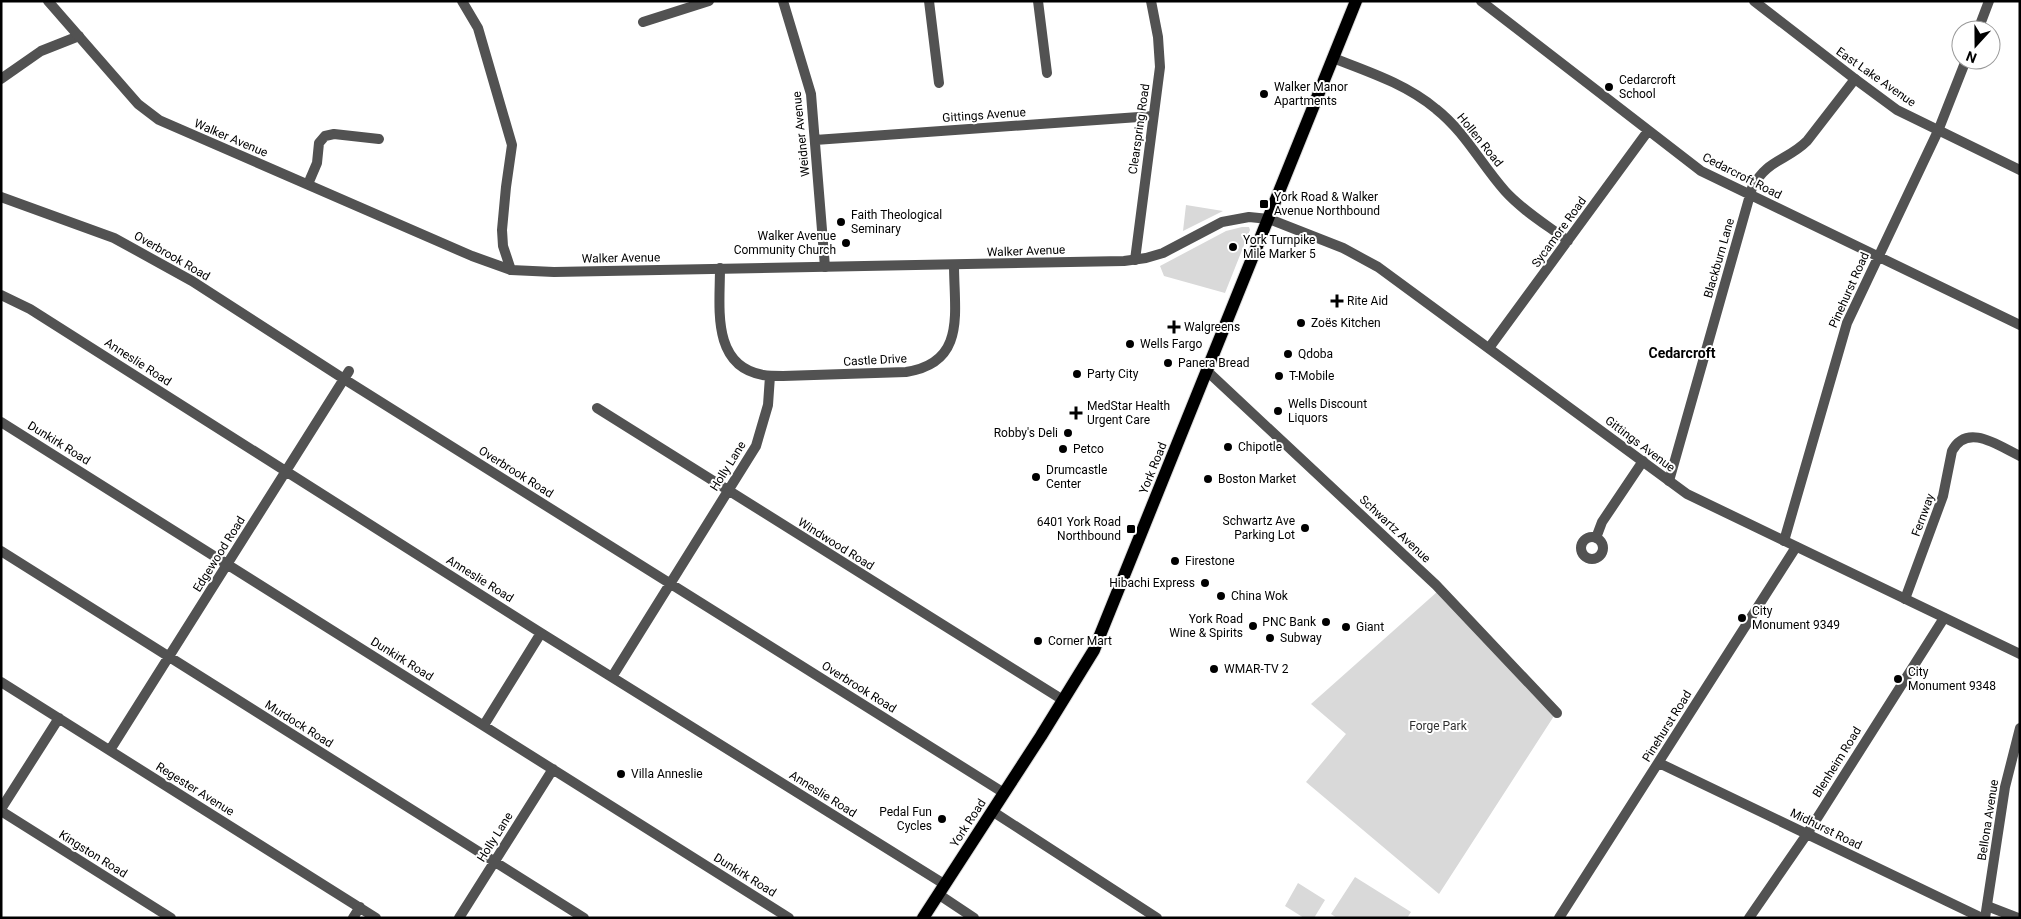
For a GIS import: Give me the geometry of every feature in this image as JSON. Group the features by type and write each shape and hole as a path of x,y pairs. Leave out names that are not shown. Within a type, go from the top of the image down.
{"main road":[{"name":"York Road","path":"922,918 992,812 1096,645 1356,1"}],"street":[{"name":"Walker Avenue","path":"48,1 138,104 159,120 472,256 511,270 554,272 1135,260 1163,253 1229,220 1250,217 1269,219"},
{"path":"462,1 472,15 482,42 512,145 502,230 503,246 511,270"},
{"path":"643,22 709,1"},
{"name":"Weidner Avenue","path":"782,1 811,94 825,267"},
{"path":"929,1 939,83"},
{"path":"1038,1 1047,73"},
{"name":"Clearspring Road","path":"1135,260 1160,58 1151,1"},
{"name":"Cedarcroft Road","path":"1481,1 1701,171 2020,325"},
{"name":"East Lake Avenue","path":"1754,1 1897,110 2020,170"},
{"path":"1982,20 1989,1"},
{"path":"1,79 41,51 78,36"},
{"name":"Hollen Road","path":"1333,58 1408,90 1436,108 1466,138 1507,193 1532,215 1568,241"},
{"name":"Pinehurst Road","path":"1784,541 1842,337 1853,308 1938,131 1962,70"},
{"name":"Blackburn Lane","path":"1669,481 1750,195 1761,173 1767,167 1803,145 1855,79"},
{"name":"Gittings Avenue","path":"815,140 1154,116"},
{"name":"Sycamore Road","path":"1489,348 1648,131"},
{"path":"308,184 316,163 319,143 325,136 334,134 379,139"},
{"name":"Overbrook Road","path":"1,197 98,231 127,244 192,282 347,375 670,584 1004,793"},
{"name":"Gittings Avenue","path":"1269,219 1362,257 1489,348 1642,462 1698,500 2020,654"},
{"name":"Castle Drive","path":"770,376 906,372 920,370 932,364 950,346 954,333 954,265"},
{"path":"720,268 720,321 723,341 728,352 739,364 763,375 770,376"},
{"name":"Anneslie Road","path":"1,295 30,309 612,677 941,889 974,918"},
{"name":"Schwartz Avenue","path":"1207,371 1436,585 1557,713"},
{"name":"Edgewood Road","path":"110,750 347,375"},
{"name":"Holly Lane","path":"612,677 756,446 764,422 770,376"},
{"name":"Windwood Road","path":"597,408 1063,700"},
{"name":"Dunkirk Road","path":"1,422 789,918"},
{"name":"Fernway","path":"1905,599 1943,496 1952,452 1960,439 1968,437 1982,438 2020,456"},
{"path":"1596,538 1602,522 1642,462"},
{"name":"Pinehurst Road","path":"1559,918 1796,547"},
{"name":"Murdock Road","path":"1,551 584,918"},
{"name":"Blenheim Road","path":"1749,918 1807,834 1944,618"},
{"path":"484,725 541,633"},
{"name":"Regester Avenue","path":"1,682 376,918"},
{"path":"1,810 59,718"},
{"name":"Bellona Avenue","path":"1984,918 2005,787 2020,728"},
{"name":"Midhurst Road","path":"1659,763 1984,918"},
{"name":"Holly Lane","path":"459,918 553,768"},
{"name":"Kingston Road","path":"1,810 170,918"},
{"path":"992,812 1157,918"},
{"path":"1987,906 2018,918"},
{"path":"353,918 360,908"}],"green space":[{"path":"1186,205 1223,211 1183,231"},
{"path":"1249,227 1250,230 1225,293 1164,276 1160,266 1226,231"},
{"name":"Forge Park","path":"1437,592 1554,716 1439,894 1306,782 1346,734 1311,704"},
{"path":"1355,877 1411,912 1407,918 1337,918 1331,914"},
{"path":"1298,883 1325,900 1314,918 1304,918 1285,906"}],"place":[{"name":"Cedarcroft School","path":"1609,87"},
{"name":"Walker Manor Apartments","path":"1264,94"},
{"name":"York Road & Walker Avenue Northbound","path":"1264,204"},
{"name":"Faith Theological Seminary","path":"841,222"},
{"name":"Walker Avenue Community Church","path":"846,243"},
{"name":"York Turnpike Mile Marker 5","path":"1233,247"},
{"name":"Rite Aid","path":"1337,301"},
{"name":"Zoës Kitchen","path":"1301,323"},
{"name":"Walgreens","path":"1174,327"},
{"name":"Wells Fargo","path":"1130,344"},
{"name":"Qdoba","path":"1288,354"},
{"name":"Panera Bread","path":"1168,363"},
{"name":"Party City","path":"1077,374"},
{"name":"T-Mobile","path":"1279,376"},
{"name":"Wells Discount Liquors","path":"1278,411"},
{"name":"MedStar Health Urgent Care","path":"1076,413"},
{"name":"Robby's Deli","path":"1068,433"},
{"name":"Chipotle","path":"1228,447"},
{"name":"Petco","path":"1063,449"},
{"name":"Drumcastle Center","path":"1036,477"},
{"name":"Boston Market","path":"1208,479"},
{"name":"Schwartz Ave Parking Lot","path":"1305,528"},
{"name":"6401 York Road Northbound","path":"1131,529"},
{"name":"Firestone","path":"1175,561"},
{"name":"Hibachi Express","path":"1205,583"},
{"name":"China Wok","path":"1221,596"},
{"name":"City Monument 9349","path":"1742,618"},
{"name":"PNC Bank","path":"1326,622"},
{"name":"York Road Wine & Spirits","path":"1253,626"},
{"name":"Giant","path":"1346,627"},
{"name":"Subway","path":"1270,638"},
{"name":"Corner Mart","path":"1038,641"},
{"name":"WMAR-TV 2","path":"1214,669"},
{"name":"City Monument 9348","path":"1898,679"},
{"name":"Villa Anneslie","path":"621,774"},
{"name":"Pedal Fun Cycles","path":"942,819"}],"district":[{"name":"Cedarcroft","path":"1682,353"}]}
